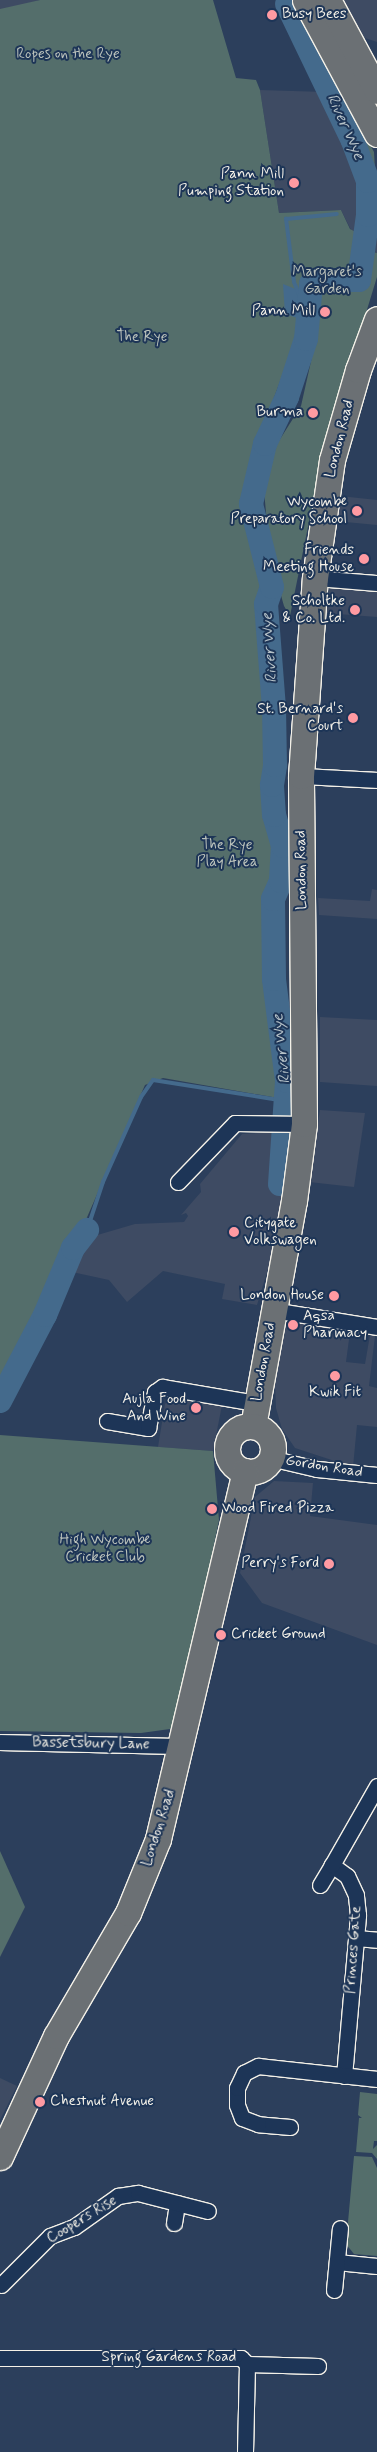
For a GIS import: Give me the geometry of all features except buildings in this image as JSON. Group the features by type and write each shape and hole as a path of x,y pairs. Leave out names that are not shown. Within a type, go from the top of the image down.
{"main road":[{"path":"305,0 353,66 377,91"},
{"path":"328,0 377,134"},
{"name":"London Road","path":"255,1415 294,1201 304,1124 301,776 305,676 315,578 332,460 358,370 377,319"},
{"path":"255,1415 261,1429 271,1440 270,1458 260,1470 245,1471 229,1459 227,1447 238,1429 255,1415"},
{"name":"London Road","path":"2,2146 56,2036 128,1913 158,1839 182,1746 245,1471"}],"street":[{"path":"315,578 377,583"},
{"path":"301,776 377,780"},
{"path":"178,1182 235,1123 304,1124"},
{"path":"273,1310 377,1327"},
{"path":"107,1421 148,1428 155,1392 162,1387 255,1415"},
{"name":"Gordon Road","path":"270,1458 317,1469 377,1475"},
{"name":"Bassetsbury Lane","path":"0,1742 182,1746"},
{"path":"320,1884 377,1786"},
{"name":"Princes Gate","path":"332,1865 347,1876 356,1895 356,1938 344,2076"},
{"path":"356,1938 377,1940"},
{"path":"290,2127 258,2124 242,2118 236,2105 238,2088 244,2073 258,2066 377,2079"},
{"name":"Coopers Rise","path":"0,2285 50,2236 74,2227 118,2196 138,2193 208,2212"},
{"path":"174,2223 177,2203"},
{"path":"334,2290 340,2228"},
{"path":"337,2262 377,2266"},
{"path":"0,2285 0,2292"},
{"name":"Spring Gardens Road","path":"0,2358 242,2358 247,2364 245,2452"},
{"path":"247,2364 318,2366"}],"shaded area":[{"path":"0,0 40,0 4,10 0,9"},
{"path":"341,0 377,0 377,42 359,36"},
{"path":"260,90 325,92 364,189 362,218 377,223 377,253 361,250 341,210 279,213"},
{"path":"283,284 303,292 312,289 317,293 317,301 307,321 285,314"},
{"name":"Wycombe Preparatory School","path":"340,496 377,500 377,525 335,521"},
{"path":"328,588 377,592 377,617 325,613"},
{"path":"372,889 377,890 377,919 319,915 318,898 370,901"},
{"path":"320,1017 377,1020 377,1086 320,1082"},
{"path":"320,1110 365,1113 354,1187 309,1182"},
{"path":"275,1132 292,1134 278,1236 257,1305 222,1299 225,1284 163,1271 127,1302 109,1280 72,1272 81,1249 94,1236 135,1224 184,1222 188,1216 186,1213 181,1215 201,1192 200,1184 242,1134"},
{"path":"286,1321 350,1332 346,1362 365,1364 370,1335 375,1336 369,1386 377,1388 377,1427 357,1425 353,1467 295,1448 282,1429 276,1408 275,1384"},
{"path":"170,1399 222,1405 213,1451 158,1447 165,1404"},
{"path":"274,1481 313,1483 310,1516 377,1525 377,1645 262,1603 240,1573 255,1497"},
{"path":"0,2078 17,2086 0,2120"}],"green space":[{"name":"The Rye","path":"40,0 213,0 236,78 256,80 260,90 279,213 341,210 350,229 361,235 361,249 377,253 377,277 358,339 350,353 322,457 290,616 284,606 278,585 267,523 263,480 270,455 301,406 316,339 296,339 255,448 249,473 254,535 262,561 271,696 277,837 271,954 275,1016 280,1041 278,1098 163,1078 145,1085 81,1231 76,1230 60,1262 58,1274 0,1389 0,9"},
{"path":"283,0 294,0 374,152 377,205 365,143"},
{"name":"High Wycombe Cricket Club","path":"0,1435 213,1451 219,1520 177,1722 170,1729 141,1733 0,1731"},
{"path":"0,1851 25,1907 0,1957"},
{"path":"360,2092 377,2094 377,2141 374,2141 373,2149 377,2145 377,2159 372,2153 356,2152 359,2118 362,2118 358,2115"},
{"path":"354,2156 372,2157 377,2168 377,2256 354,2254 346,2244"}],"waterway":[{"name":"River Wye","path":"280,1184 287,1081 274,979 273,899 281,881 283,846 274,815 272,785 275,765 274,708 266,604 272,587 251,504 265,444 287,397 306,339 311,284 319,280 359,280 368,215 368,181 353,141 287,4"},
{"path":"299,294 294,282 286,219 337,214"},
{"path":"87,1230 103,1182 141,1097 153,1080 285,1101"},
{"name":"River Wye","path":"0,1401 45,1315 73,1248 87,1230"}],"place":[{"name":"Busy Bees","path":"272,15"},
{"name":"Pann Mill Pumping Station","path":"294,183"},
{"name":"Pann Mill","path":"325,312"},
{"name":"Burma","path":"313,413"},
{"name":"Wycombe Preparatory School","path":"357,511"},
{"name":"Friends Meeting House","path":"364,559"},
{"name":"Scholtke & Co. Ltd.","path":"355,610"},
{"name":"St. Bernard's Court","path":"353,718"},
{"name":"Citygate Volkswagen","path":"234,1232"},
{"name":"London House","path":"334,1296"},
{"name":"Aqsa Pharmacy","path":"293,1325"},
{"name":"Kwik Fit","path":"335,1376"},
{"name":"Aujla Food And Wine","path":"196,1408"},
{"name":"Wood Fired Pizza","path":"212,1509"},
{"name":"Perry's Ford","path":"329,1564"},
{"name":"Cricket Ground","path":"221,1635"},
{"name":"Chestnut Avenue","path":"40,2102"}],"park label":[{"name":"Ropes on the Rye","path":"68,55"},
{"name":"Margaret's Garden","path":"327,280"},
{"name":"The Rye Play Area","path":"227,854"}]}
